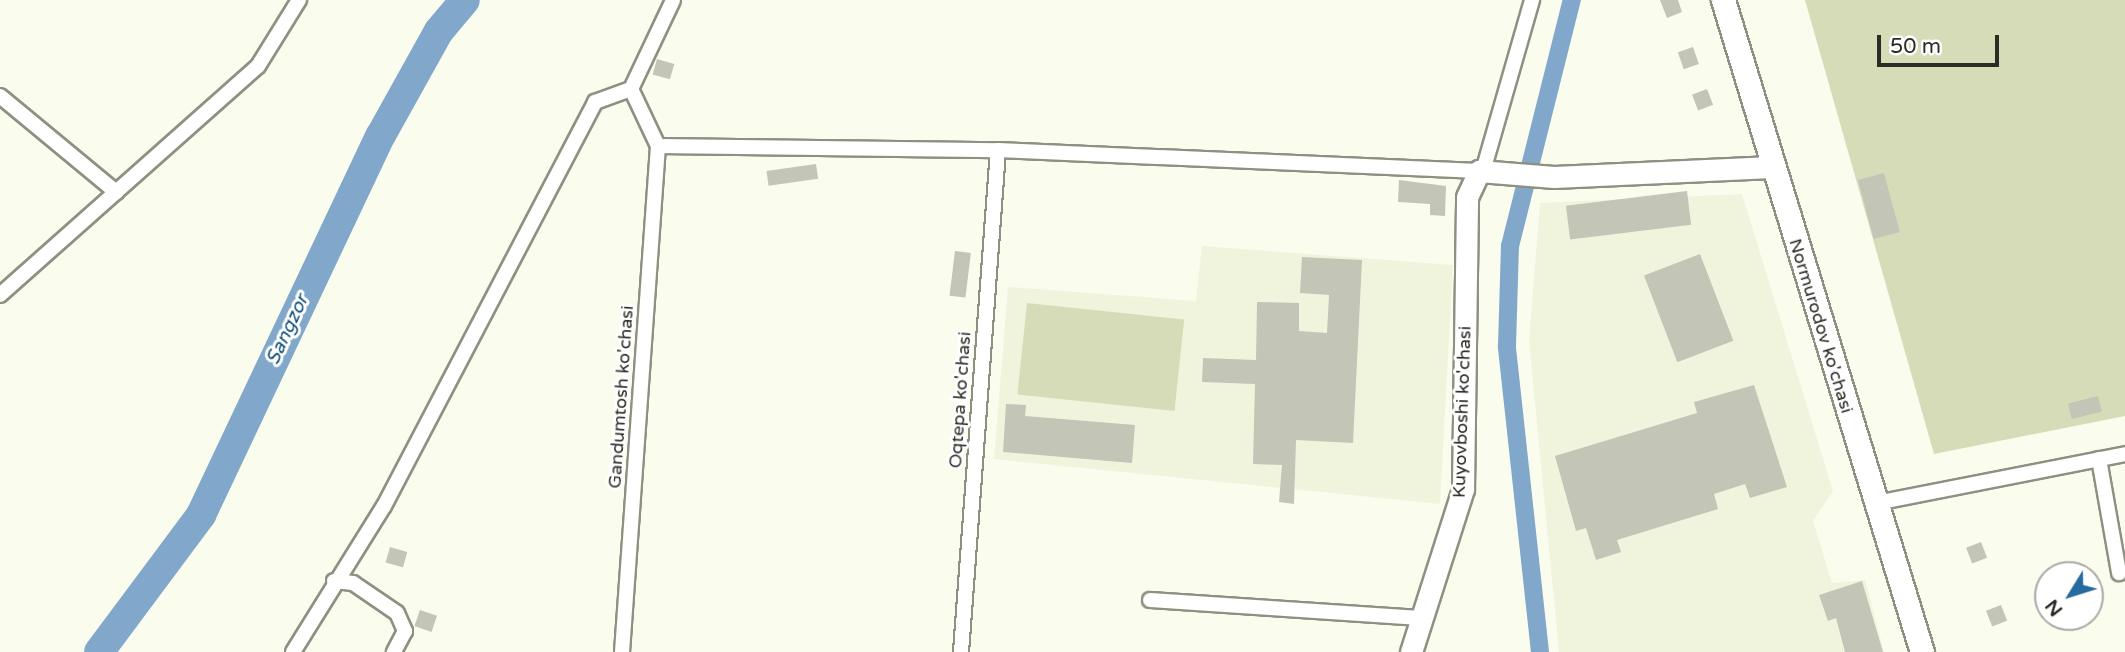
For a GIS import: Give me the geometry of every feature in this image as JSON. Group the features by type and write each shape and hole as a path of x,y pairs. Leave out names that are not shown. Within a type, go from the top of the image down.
{"main road":[{"name":"Normurodov ko'chasi","path":"1723,0 1922,652"},
{"path":"1488,170 1554,177 1772,167"},
{"name":"Kuyovboshi ko'chasi","path":"1411,652 1463,489 1467,197 1488,170"}],"street":[{"path":"0,295 258,66 299,0"},
{"path":"293,652 334,581 384,506 595,102 631,89 673,0"},
{"name":"Kuyovboshi ko'chasi","path":"1488,170 1532,0"},
{"path":"631,89 657,145 998,150 1488,170"},
{"path":"0,96 116,192"},
{"name":"Gandumtosh ko'chasi","path":"622,652 657,145"},
{"name":"Oqtepa ko'chasi","path":"961,652 998,150"},
{"path":"1876,503 2125,454"},
{"path":"2099,459 2119,573"},
{"path":"334,581 353,583 397,613 404,631 394,652"},
{"path":"1150,600 1424,618"}],"shaded area":[{"path":"1805,0 2125,0 2125,416 1934,454"},
{"path":"1742,194 1833,491 1813,521 1832,583 1865,580 1884,652 1559,652 1529,341 1540,203"},
{"path":"1202,246 1453,265 1440,504 994,459 1008,287 1196,301"},
{"path":"1027,303 1184,320 1175,411 1017,394"}],"building":[{"path":"1660,0 1678,0 1682,12 1667,18"},
{"path":"1693,47 1699,64 1684,69 1678,52"},
{"path":"657,59 674,64 670,79 653,74"},
{"path":"1707,89 1713,105 1698,111 1692,95"},
{"path":"816,164 818,179 769,186 766,171"},
{"path":"1884,173 1900,232 1874,239 1858,180"},
{"path":"1399,180 1446,186 1445,216 1430,215 1430,204 1398,202"},
{"path":"1687,191 1691,225 1570,240 1566,206"},
{"path":"955,251 971,253 965,298 950,296"},
{"path":"1700,254 1733,341 1677,362 1644,276"},
{"path":"1302,257 1362,260 1353,443 1296,440 1294,504 1279,502 1282,465 1253,464 1255,384 1202,382 1203,358 1256,360 1257,302 1299,303 1299,331 1327,333 1329,295 1300,293"},
{"path":"1754,385 1787,487 1750,498 1745,484 1714,494 1718,509 1617,540 1621,552 1596,560 1586,528 1576,531 1555,456 1697,413 1694,402"},
{"path":"2098,396 2102,412 2072,419 2068,403"},
{"path":"1006,404 1026,405 1025,416 1135,425 1132,463 1003,452"},
{"path":"1981,542 1987,558 1972,564 1966,548"},
{"path":"390,547 407,552 403,567 386,562"},
{"path":"1862,581 1883,652 1845,652 1836,618 1828,621 1819,595"},
{"path":"2001,605 2007,621 1992,627 1986,611"},
{"path":"420,610 437,616 431,632 414,626"}],"waterway":[{"name":"Sangzor","path":"99,652 201,515 381,135 439,31 465,0"},
{"path":"1540,652 1507,346 1510,246 1572,0"}]}
